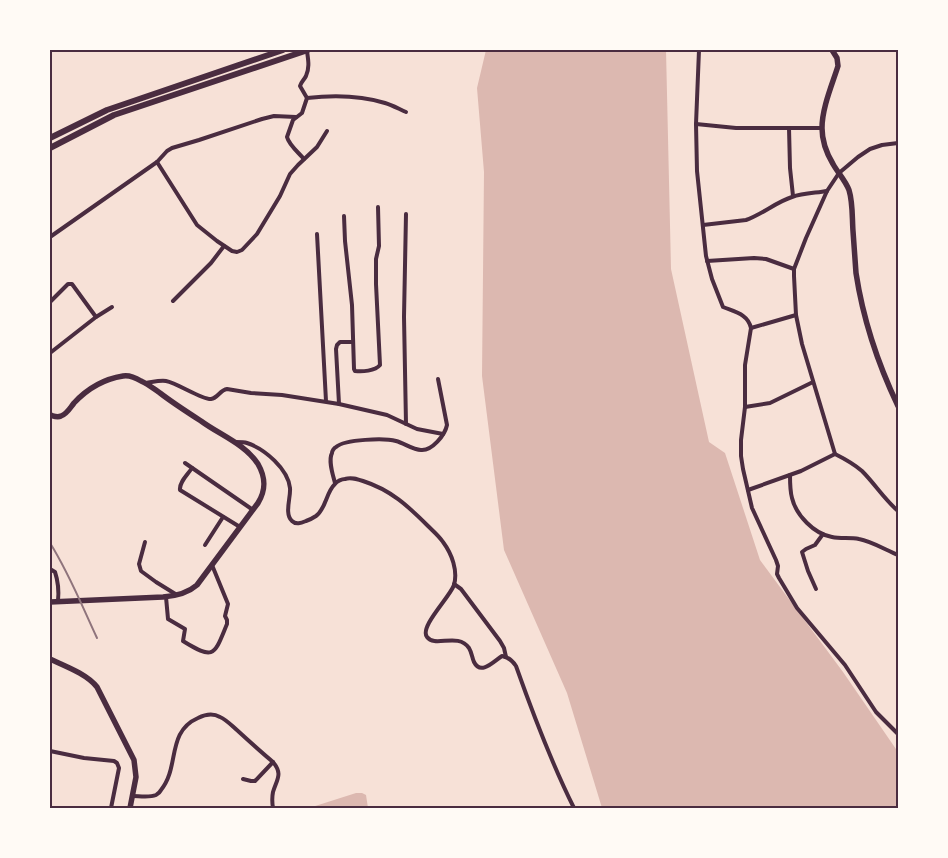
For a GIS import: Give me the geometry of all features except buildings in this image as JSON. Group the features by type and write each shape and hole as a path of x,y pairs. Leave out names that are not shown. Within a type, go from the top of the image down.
{"main road":[{"path":"50,138 107,110 283,50"},
{"path":"50,148 114,115 307,50"},
{"path":"832,50 837,58 838,66 824,115 823,139 832,163 846,182 852,203 856,274 868,328 898,406"},
{"path":"50,602 166,596 194,588 253,510 264,491 263,476 253,457 235,442 216,432 145,383 130,376 123,376 94,386 61,416 51,417"},
{"path":"50,659 85,677 97,687 134,760 136,777 130,808"}],"street":[{"path":"304,159 287,139 291,124 296,117 302,114 307,98 300,86 309,65 307,50"},
{"path":"700,50 696,124 697,171 708,261 712,279 722,305 745,317 750,323 751,328 745,365 745,407 740,445 743,469 752,508 776,560 778,578 787,593 806,619 845,665 876,712 898,734"},
{"path":"307,98 326,96 360,98 386,103 406,112"},
{"path":"50,237 157,162 172,148 274,116 296,117"},
{"path":"696,124 727,128 822,128"},
{"path":"789,128 790,168 794,196"},
{"path":"157,162 197,224 208,235 237,252 242,250 251,241 263,225 290,174 317,147 327,131"},
{"path":"898,143 870,149 858,156 839,173 827,191 794,270 796,315 802,344 835,454 849,461 862,471 898,511"},
{"path":"703,225 751,218 776,203 794,196 827,191"},
{"path":"344,216 355,371 358,372 376,369 379,367 380,360 376,284 376,259 379,246 378,207"},
{"path":"406,214 404,317 406,424"},
{"path":"317,234 326,401"},
{"path":"173,301 212,263 224,246"},
{"path":"708,261 766,259 794,270"},
{"path":"50,302 68,284 72,284 96,317"},
{"path":"50,353 96,317 112,307"},
{"path":"751,328 796,315"},
{"path":"339,404 337,344 340,342 353,342"},
{"path":"335,483 331,455 339,445 385,439 399,441 421,450 430,448 446,428 438,379"},
{"path":"145,383 166,381 208,399 227,388 251,393 326,401 386,415 417,429 443,434"},
{"path":"745,407 770,403 813,382"},
{"path":"235,442 246,443 262,450 277,463 290,485 288,514 292,521 296,523 300,524 316,516 335,483 350,478 370,483 392,494 409,507 444,542 452,556 455,571 454,584 426,629 426,635 433,641 450,640 459,641 464,644 476,665 480,668 488,667 502,656 512,660 574,808"},
{"path":"748,490 790,475 835,454"},
{"path":"185,463 253,510"},
{"path":"192,468 179,487 180,490 240,527"},
{"path":"790,475 790,489 794,504 811,527 834,538 860,539 898,555"},
{"path":"205,545 223,517"},
{"path":"816,589 802,552 814,546 823,534"},
{"path":"145,542 139,564 141,571 177,594"},
{"path":"166,596 167,617 170,621 185,628 183,641 206,653 213,652 217,649 227,624 225,616 228,604 212,564"},
{"path":"50,569 56,574 61,601"},
{"path":"454,584 462,590 500,641 506,657"},
{"path":"132,796 152,796 159,792 167,781 180,733 189,723 206,715 213,714 224,719 273,762 279,770 272,796 273,808"},
{"path":"50,751 117,762 119,768 111,808"},
{"path":"243,779 254,781 273,762"}],"shaded area":[{"path":"486,50 666,50 671,269 709,442 725,453 760,560 843,672 898,752 898,808 602,808 567,693 504,550 482,376 484,172 477,88"},
{"path":"356,793 366,795 368,808 309,808"}],"railway":[{"path":"50,543 69,578 97,638"}]}
